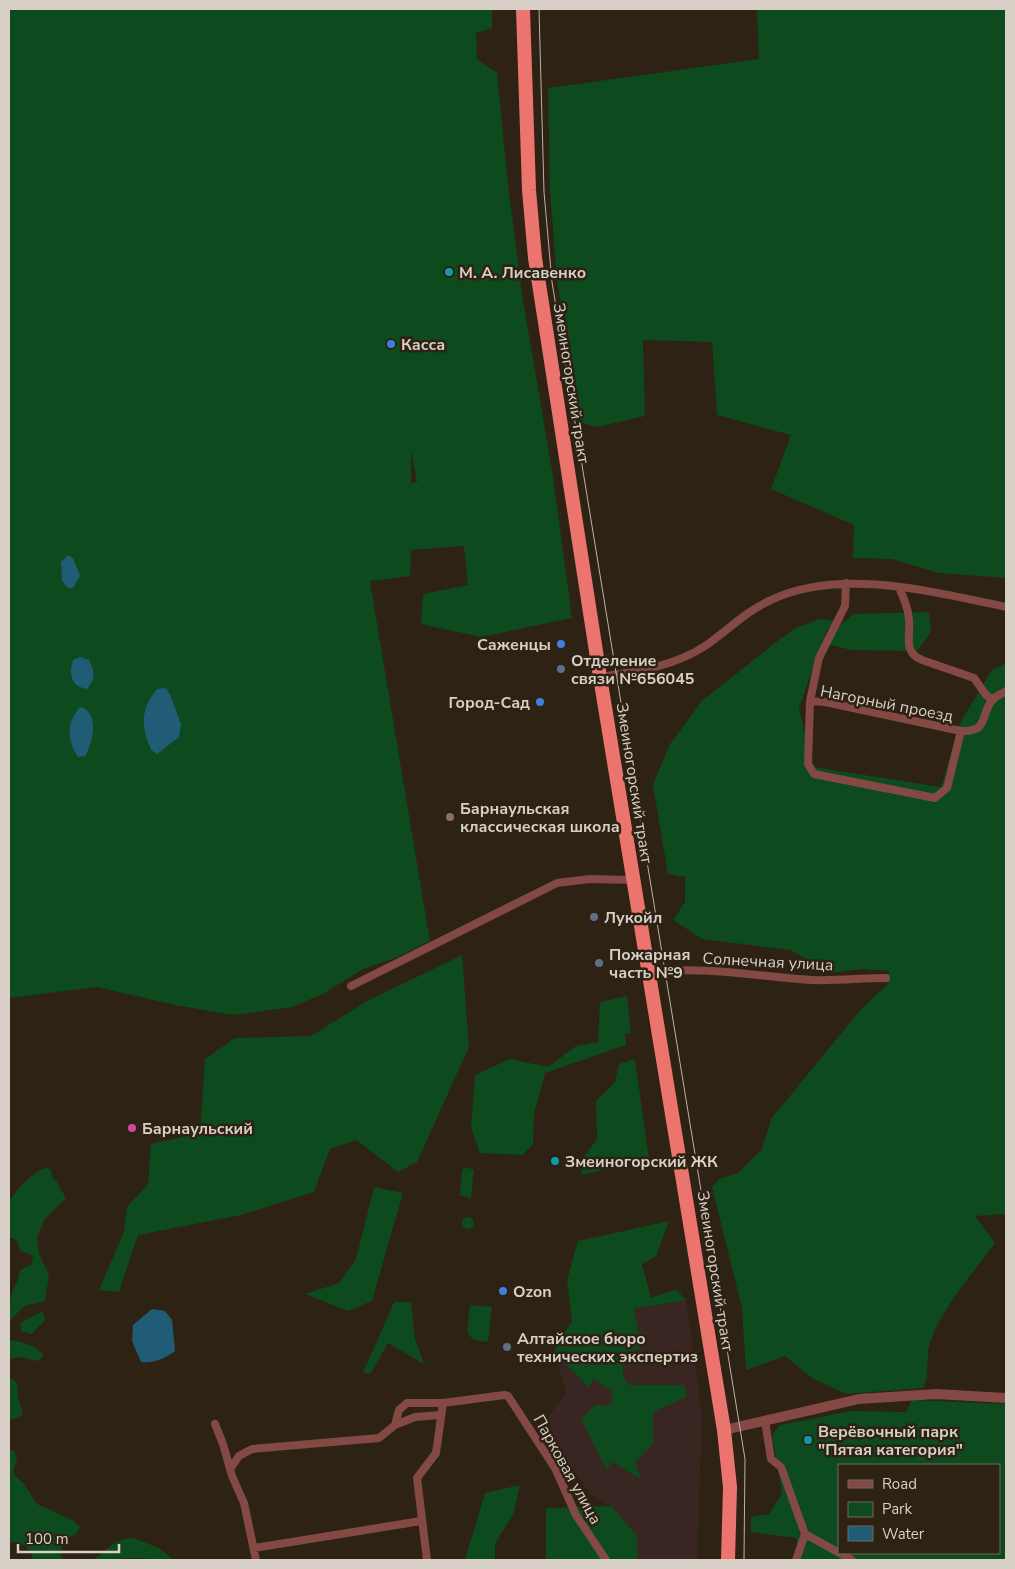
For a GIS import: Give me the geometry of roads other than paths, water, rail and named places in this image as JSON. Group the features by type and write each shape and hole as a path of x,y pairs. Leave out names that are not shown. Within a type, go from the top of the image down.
{"highway":[{"name":"Змеиногорский тракт","path":"523,9 530,207 534,258 600,677 729,1463 728,1560"}],"street":[{"path":"600,677 658,666 689,655 722,634 756,608 780,595 830,583 900,588 1006,607"},
{"path":"810,701 819,658 844,606 846,583"},
{"path":"900,588 909,620 907,644 914,655 922,660 974,678 986,695 993,700 1006,691"},
{"name":"Нагорный проезд","path":"961,732 947,788 935,798 814,774 808,764 810,701 826,702 961,732 972,732 984,722 993,700"},
{"path":"351,986 557,883 590,879 634,880"},
{"name":"Солнечная улица","path":"650,973 665,971 722,971 814,980 886,978"},
{"path":"724,1430 859,1399 936,1394 1006,1398"},
{"name":"Парковая улица","path":"230,1469 239,1456 252,1449 379,1438 395,1425 399,1410 407,1403 443,1403 508,1396 555,1468 576,1515 606,1560"},
{"path":"426,1560 417,1478 436,1453 443,1403"},
{"path":"395,1425 415,1417 440,1415"},
{"path":"765,1421 771,1460 781,1467 805,1534 796,1560"},
{"path":"215,1424 244,1503 256,1560"},
{"path":"254,1548 421,1521"},
{"path":"805,1534 838,1552"}],"water":[{"path":"68,555 73,558 80,576 73,588 68,588 62,581 61,562"},
{"path":"80,657 89,660 93,672 92,682 87,689 77,685 71,675 73,660"},
{"path":"165,688 170,694 181,724 179,737 157,754 151,750 145,733 144,718 147,704 151,697 157,689"},
{"path":"80,707 90,715 93,728 90,744 85,756 78,757 70,738 70,725"},
{"path":"152,1309 165,1311 172,1320 175,1351 159,1360 141,1362 132,1341 133,1325"}],"tram line":[{"path":"539,9 544,192 552,282 745,1459 744,1560"}],"place":[{"name":"М. А. Лисавенко","path":"449,272"},
{"name":"Касса","path":"391,344"},
{"name":"Саженцы","path":"561,644"},
{"name":"Отделение связи №656045","path":"561,669"},
{"name":"Город-Сад","path":"540,702"},
{"name":"Барнаульская классическая школа","path":"450,817"},
{"name":"Лукойл","path":"594,917"},
{"name":"Пожарная часть №9","path":"599,963"},
{"name":"Барнаульский","path":"132,1128"},
{"name":"Змеиногорский ЖК","path":"555,1161"},
{"name":"Ozon","path":"503,1291"},
{"name":"Алтайское бюро технических экспертиз","path":"507,1347"},
{"name":"Верёвочный парк \"Пятая категория\"","path":"808,1440"}]}
